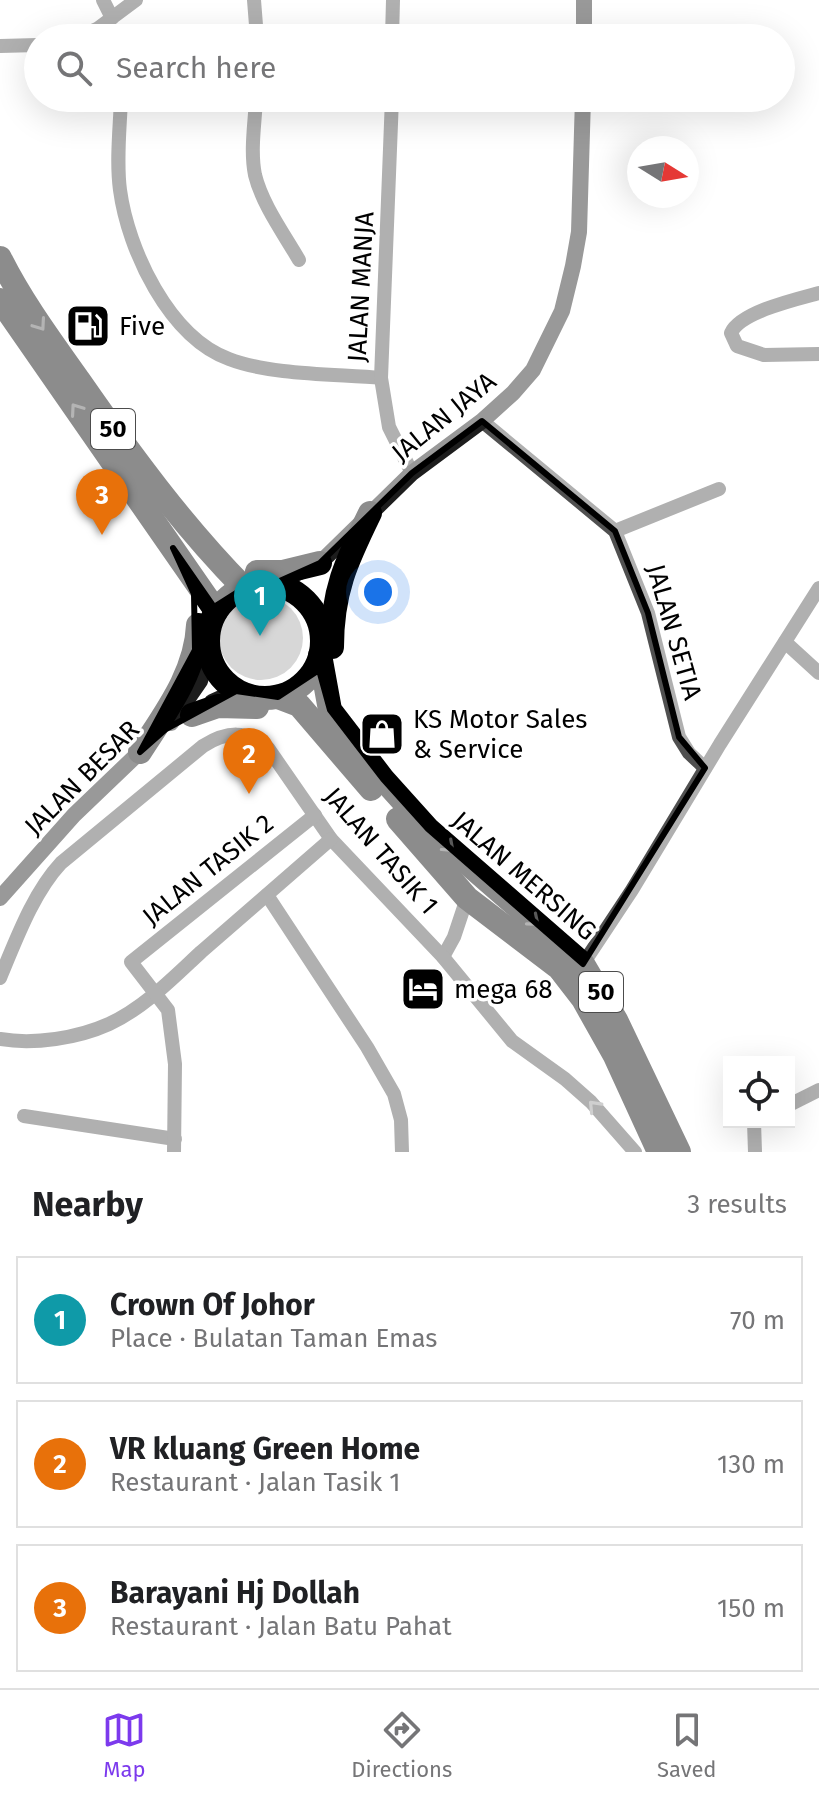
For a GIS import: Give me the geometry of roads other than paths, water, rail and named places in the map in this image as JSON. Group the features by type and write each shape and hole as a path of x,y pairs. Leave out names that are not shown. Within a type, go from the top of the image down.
{"highway":[{"name":"50","path":"0,258 28,308 119,439 202,545 244,588"},
{"name":"50","path":"0,300 216,611"},
{"path":"364,521 344,565 336,593 332,631 332,668 345,746 467,898 559,968 583,999 615,1056 659,1152"},
{"path":"202,545 228,565 245,570 283,572 320,563"},
{"path":"140,752 177,693 195,650 198,613 194,594 173,548"},
{"name":"50","path":"273,584 291,590 306,601 317,617 320,645"},
{"path":"236,691 214,667 209,651 210,623 228,597 244,588 273,584"},
{"path":"278,697 305,682 314,669 320,645"},
{"name":"JALAN MERSING","path":"320,645 330,710 345,746"},
{"name":"50","path":"236,691 250,696 278,697"},
{"name":"JALAN MERSING","path":"278,697 299,705 428,829 583,964 616,1020 679,1152"},
{"path":"192,715 235,704 279,709 314,722"}],"street":[{"path":"103,0 112,18"},
{"path":"108,24 136,0"},
{"path":"254,0 256,24"},
{"path":"392,24 393,0"},
{"path":"584,0 584,24"},
{"path":"0,46 24,45"},
{"path":"121,112 119,179 126,217 146,271 172,315 199,343 228,359 261,368 381,378"},
{"path":"255,112 255,177 299,260"},
{"name":"JALAN MANJA","path":"391,112 381,378 389,427 412,473"},
{"name":"JALAN JAYA","path":"273,584 320,563 412,473 482,421 533,370 562,311 579,232 583,112"},
{"path":"819,293 738,322 731,333 737,346 764,355 819,354"},
{"name":"JALAN SETIA","path":"482,421 615,531 648,613 679,737 689,753 705,768"},
{"path":"615,531 719,489"},
{"name":"JALAN JAYA","path":"320,645 330,585 340,557 364,521"},
{"path":"583,964 819,588"},
{"path":"785,642 819,673"},
{"name":"JALAN BESAR","path":"0,898 74,815 166,729 200,681 209,651"},
{"name":"JALAN BESAR","path":"166,729 236,691"},
{"name":"JALAN TASIK 1","path":"0,978 52,873 215,739 242,734 256,738 268,748 331,839 443,957 512,1041 591,1102 635,1152"},
{"name":"JALAN TASIK 2","path":"155,994 131,962 315,815"},
{"path":"0,1039 46,1039 90,1032 121,1018 155,994 331,839"},
{"path":"267,895 394,1094 401,1120 402,1152"},
{"path":"443,957 454,937 467,898"},
{"path":"24,1116 175,1145 174,1039 168,1010 155,994"},
{"path":"795,1102 819,1090"},
{"path":"753,1128 755,1152"}],"place":[{"name":"Five","path":"88,326"},
{"name":"Barayani Hj Dollah","path":"102,535"},
{"name":"Crown Of Johor","path":"260,636"},
{"name":"KS Motor Sales & Service","path":"382,734"},
{"name":"VR kluang Green Home","path":"249,794"},
{"name":"mega 68","path":"423,989"}]}
